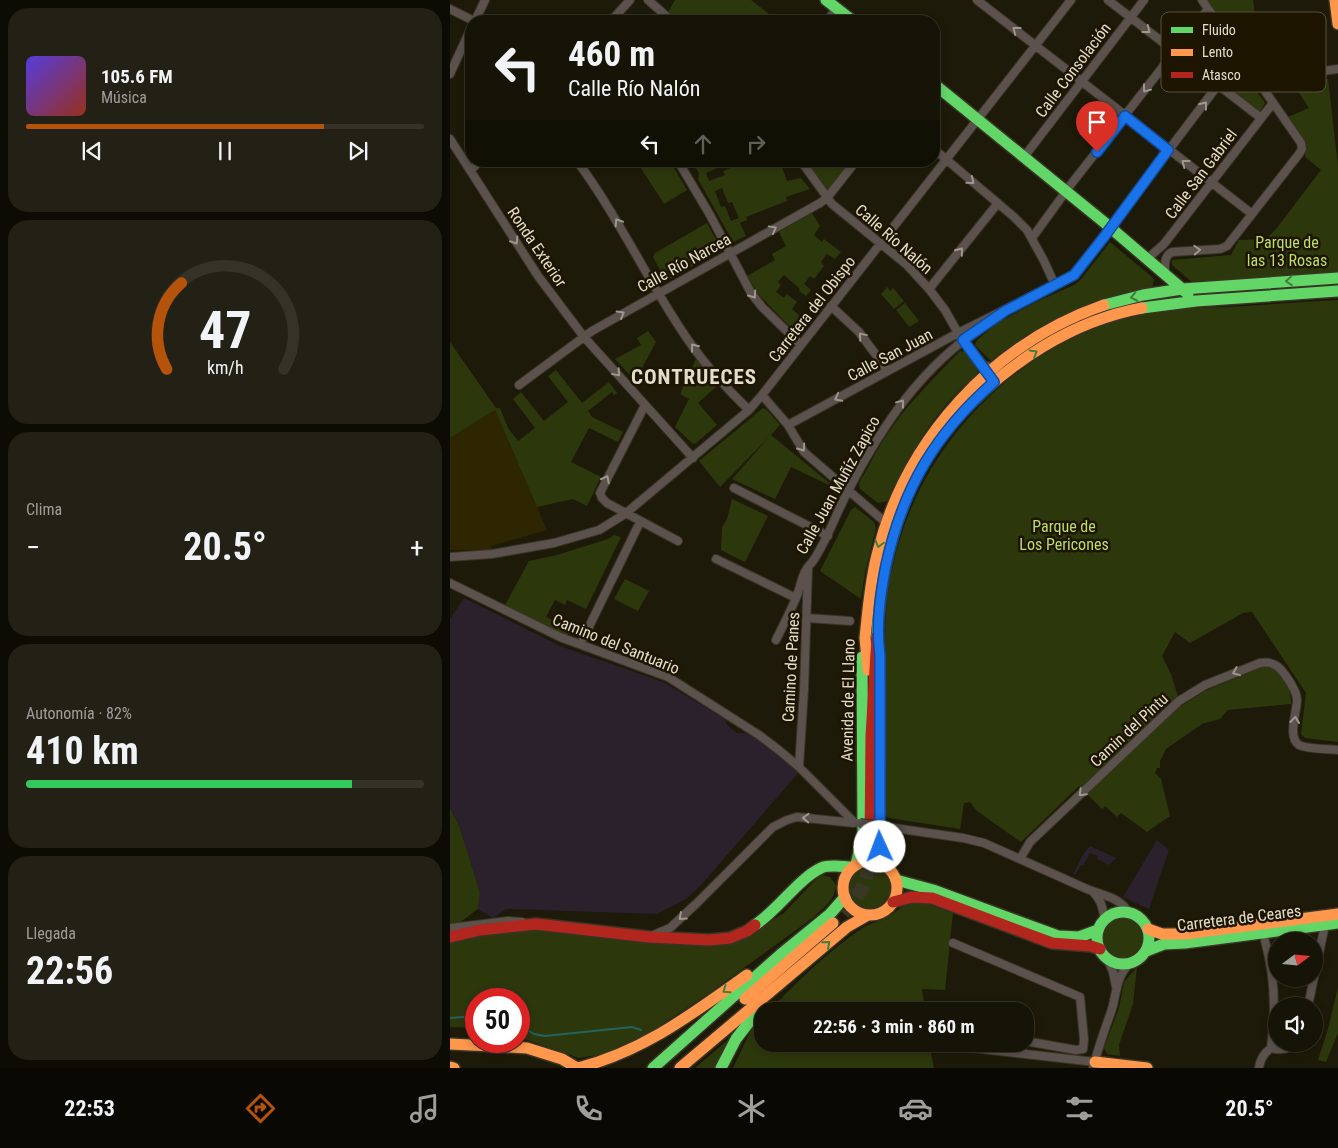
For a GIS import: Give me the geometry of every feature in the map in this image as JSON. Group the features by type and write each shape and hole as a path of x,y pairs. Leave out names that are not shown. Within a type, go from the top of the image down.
{"main road":[{"path":"826,0 846,15"},
{"path":"1335,0 1338,24"},
{"path":"940,89 1111,227 1182,289 1196,298 1204,300"},
{"path":"1158,292 1165,281 1164,272"},
{"name":"Avenida de El Llano","path":"854,866 863,833 861,662 865,638 868,592 875,557 896,494 920,450 940,421 963,394 1022,346 1073,316 1104,304 1158,292 1182,289 1338,278"},
{"name":"Avenida de El Llano","path":"885,865 879,836 880,656 877,636 880,594 897,521 916,478 928,456 990,372 1027,357 1058,338 1125,311 1164,304 1204,300 1338,290"},
{"path":"870,844 872,736 877,636"},
{"path":"865,638 872,736"},
{"path":"450,937 480,930 536,924 649,937 709,940 730,938 747,931 766,918 810,875 821,868 828,866 854,866 870,861 885,865 892,872 897,888 893,902"},
{"path":"654,1068 781,954 830,914 845,893 846,876 854,866"},
{"path":"810,875 817,872 831,872 840,880 850,906 858,912 868,914 882,912 893,902 918,895 932,898 1052,943 1100,949"},
{"path":"896,880 934,890 1058,936 1079,937 1098,930"},
{"path":"1120,912 1128,912 1140,918 1148,929 1149,937 1146,951 1130,963 1118,963 1107,958 1098,943 1098,930 1105,919 1112,914 1120,912"},
{"path":"681,1068 694,1050 842,913"},
{"path":"668,1068 775,989 847,927 868,914"},
{"name":"Carretera de Ceares","path":"1148,929 1162,934 1185,934 1338,914"},
{"name":"Carretera de Ceares","path":"1146,951 1157,944 1185,943 1338,923"},
{"path":"450,1044 526,1048 544,1053 578,1068 616,1056 649,1042 758,967 781,954"},
{"path":"722,1065 736,1039 775,989"},
{"path":"660,1068 694,1050"},
{"path":"1094,1065 1148,1068"},
{"path":"450,1067 454,1068"}],"street":[{"path":"477,15 485,0"},
{"path":"616,15 630,0"},
{"path":"648,0 665,15"},
{"path":"977,0 1252,214"},
{"name":"Carretera del Obispo","path":"940,165 1070,0"},
{"path":"1108,0 1161,41"},
{"name":"Calle Consolación","path":"1024,157 1144,0"},
{"path":"1202,0 1210,12"},
{"path":"832,15 837,8"},
{"path":"450,9 465,16"},
{"path":"450,74 465,41"},
{"path":"1032,238 1066,191 1161,70"},
{"name":"Calle San Juan","path":"788,425 939,344 961,337 1005,311 1074,275 1213,92"},
{"path":"1227,92 1261,118"},
{"path":"1164,244 1166,250 1172,252 1220,249 1227,246 1300,154 1302,149 1301,143 1266,92"},
{"name":"Calle San Gabriel","path":"1148,258 1164,244 1274,103"},
{"name":"Ronda Exterior","path":"450,138 465,161"},
{"path":"940,154 1014,216 1027,230 1055,285"},
{"name":"Ronda Exterior","path":"469,167 536,274 584,337 693,458"},
{"path":"471,170 474,167"},
{"path":"581,167 622,228 658,293 684,333 707,363 749,410"},
{"path":"681,167 730,253 740,275 762,307 801,345"},
{"name":"Calle Río Nalón","path":"805,167 832,204 907,265 929,289 945,310 961,337 990,372"},
{"name":"Calle Río Narcea","path":"519,385 584,337 827,198 851,167"},
{"name":"Carretera del Obispo","path":"450,556 492,554 554,543 599,530 625,514 749,410 939,167"},
{"path":"929,289 998,203"},
{"path":"1164,272 1164,262 1168,254 1172,252"},
{"path":"831,306 859,332 888,371"},
{"name":"Calle Juan Muñíz Zapico","path":"776,640 808,568 828,536 848,490 889,420 911,391 961,337"},
{"path":"939,344 946,350 944,356"},
{"path":"762,395 788,425 804,452 886,522"},
{"path":"645,405 600,492 604,501 678,541"},
{"path":"734,488 828,536"},
{"path":"584,639 640,522"},
{"path":"716,558 796,598"},
{"name":"Camino de Panes","path":"799,767 808,568"},
{"name":"Camino del Santuario","path":"450,583 560,637 668,677 759,735 799,767 857,823"},
{"path":"806,618 850,621"},
{"name":"Camin del Pintu","path":"1020,859 1030,842 1179,701 1205,685 1260,663 1267,662 1281,668 1294,689 1297,698 1293,732 1296,742 1301,746 1338,750"},
{"path":"649,937 670,928 698,903 773,827 796,817 891,827 964,838 984,844 1093,892 1103,894 1124,906 1128,912"},
{"path":"1093,892 1103,906 1105,919"},
{"path":"450,928 508,920 536,924"},
{"path":"1310,997 1325,925 1338,928"},
{"path":"1265,941 1274,984 1274,997"},
{"path":"952,943 1080,997 1083,1049 1034,1042"},
{"path":"1107,958 1113,972 1116,989"},
{"path":"998,1052 1094,1065 1122,971 1130,963"},
{"path":"1259,1068 1260,1061 1268,1050"}],"shaded area":[{"path":"495,410 547,530 491,546 493,550 450,550 450,438"},
{"path":"464,598 560,646 663,682 725,719 727,725 737,733 746,733 755,738 799,772 702,884 686,899 657,914 506,909 493,918 478,909 480,893 460,828 450,808 450,619"},
{"path":"1157,840 1169,850 1149,909 1123,897"},
{"path":"1090,846 1116,858 1109,865 1097,859 1098,856 1090,853 1083,866 1081,865 1075,875 1073,874 1084,853"}],"green space":[{"path":"675,0 751,0 770,15 667,15"},
{"path":"1205,0 1253,0 1255,12 1214,12"},
{"name":"Parque de las 13 Rosas","path":"1326,79 1328,79 1338,166 1338,272 1192,282 1172,265 1172,260 1231,255 1239,240 1266,239 1276,229 1321,170 1305,157 1306,144 1288,117 1309,108 1299,92 1326,92"},
{"path":"1234,92 1257,92 1265,103 1261,111 1257,111"},
{"path":"640,167 674,167 687,190 664,204"},
{"path":"696,167 720,167 706,173 709,181 725,175 723,171 733,167 782,167 787,181 801,178 810,189 786,197 787,201 746,217 747,220 740,223 746,236 733,242 698,179 699,173","holes":["722,188 728,203 732,202 739,218 731,221 725,206 721,207 715,191"]},
{"path":"805,167 851,167 827,198"},
{"path":"812,213 820,226 814,235 822,242 824,239 841,252 835,259 827,254 821,262 824,266 814,279 810,276 804,284 811,290 806,296 784,275 778,282 781,285 776,292 784,298 787,294 797,302 792,309 799,315 802,325 795,332 758,294 747,276 775,260 772,254 786,246 779,232"},
{"path":"707,223 719,245 718,252 666,281 653,257 655,253"},
{"path":"1110,242 1152,277 1154,280 1152,287 1038,329 1026,335 991,361 975,345 977,340 999,322 1036,302 1076,284"},
{"path":"887,287 890,291 893,288 904,301 894,309 881,294"},
{"name":"Parque de Los Pericones","path":"1338,300 1338,742 1305,738 1301,734 1306,693 1252,612 1243,613 1190,643 1175,632 1162,656 1171,674 1181,706 1205,691 1265,666 1276,671 1285,680 1290,692 1291,704 1228,710 1220,719 1202,724 1166,749 1160,761 1160,768 1157,768 1155,773 1161,779 1170,816 1147,832 1121,813 1117,817 1105,806 1102,809 1079,786 1021,842 977,811 970,802 964,803 960,829 884,816 886,622 892,569 905,525 923,484 947,445 976,410 1009,380 1045,353 1085,332 1128,317 1177,309"},
{"path":"905,303 919,321 909,327 896,310"},
{"path":"648,331 656,342 635,381 615,359 641,345 637,338"},
{"path":"450,342 496,408 500,408 508,428 518,441 535,428 513,399 521,392 544,421 568,402 548,376 556,370 582,403 609,382 617,393 614,395 612,392 588,411 592,417 623,432 618,442 589,428 571,462 601,477 587,506 573,499 537,507 495,410 450,438"},
{"path":"960,351 965,352 978,370 977,375 949,401 937,416 905,465 888,500 878,503 860,489 859,483 881,444 901,415"},
{"path":"696,359 718,385 698,403 717,425 693,444 675,427 689,399 680,394"},
{"path":"763,408 780,425 771,435 837,489 791,467 775,499 732,479 770,436 720,487 699,461"},
{"path":"732,499 768,516 745,562 721,550 722,527 727,519"},
{"path":"855,507 874,522 876,528 861,599 820,571 851,510"},
{"path":"614,535 621,537 586,609 567,600 565,605 555,600 546,617 571,629 567,636 505,605 529,561 557,555 608,539"},
{"path":"625,579 649,591 638,611 614,599"},
{"path":"450,808 460,828 480,893 478,909 455,926 450,925"},
{"path":"874,867 882,870 888,876 891,888 888,900 882,906 866,909 858,906 852,900 849,884 852,876 858,870"},
{"path":"822,875 830,877 836,885 834,895 814,917 708,994 629,1046 614,1052 579,1058 530,1041 530,988 465,988 465,1028 450,1027 450,942 497,931 535,930 745,937 784,913"},
{"path":"911,902 922,902 953,913 945,990 922,989 924,1002 778,1002 848,938 864,927 886,918"},
{"path":"1123,918 1137,924 1143,938 1137,952 1123,958 1109,952 1103,938 1109,924"},
{"path":"1137,967 1133,1004 1119,1045 1120,1056 1107,1054 1104,1048 1119,1008 1124,982"},
{"path":"1338,987 1338,1033 1326,1062 1318,1060 1321,1052 1323,1052 1323,1044"},
{"path":"753,1026 754,1052 931,1052 934,1068 733,1068"},
{"path":"728,1040 730,1042 718,1068 695,1068"}],"waterway":[{"path":"450,1018 465,1017"},
{"path":"530,1032 545,1036 632,1027 641,1030"}],"tunnel":[{"path":"843,913 862,889 865,882 870,844"}],"traffic: fast":[{"path":"826,0 845,15"},
{"path":"940,89 1105,223 1188,294"},
{"path":"1104,305 1143,295 1182,289 1338,278"},
{"path":"1142,308 1196,301 1338,291"},
{"path":"877,636 884,576 890,546 899,517 910,489 924,463 940,437 960,414"},
{"path":"856,865 863,833 862,657"},
{"path":"755,925 804,879 821,868 828,866 853,867"},
{"path":"896,880 933,890 1058,936 1079,937 1098,930"},
{"path":"653,1068 781,954 830,914 845,897"},
{"path":"1123,912 1137,916 1145,924 1149,938 1145,952 1137,960 1123,964 1109,960 1101,952 1097,938 1101,924 1109,916 1123,912"},
{"path":"1146,951 1164,944 1185,943 1338,923"},
{"path":"721,1068 736,1039 754,1016"}],"traffic: slow":[{"path":"1335,0 1338,24"},
{"path":"865,638 869,596 875,565 890,513 909,473 932,436 959,402 990,371 1025,344 1063,322 1104,305"},
{"path":"960,414 979,395 1020,361 1043,347 1091,323 1116,314 1142,308"},
{"path":"865,638 868,670"},
{"path":"870,861 880,863 889,869 895,878 897,888 895,898 889,907 880,913 870,915 860,913 851,907 845,898 843,888 845,878 851,869 860,863 870,861"},
{"path":"1148,929 1162,934 1185,934 1338,914"},
{"path":"680,1068 847,927 868,915"},
{"path":"745,999 833,923"},
{"path":"578,1068 625,1052 667,1030 747,975"},
{"path":"450,1044 527,1048 562,1059 577,1068"},
{"path":"1095,1062 1147,1068"},
{"path":"450,1067 454,1068"}],"traffic: jam":[{"path":"870,844 871,736 877,636"},
{"path":"880,683 879,836 885,865"},
{"path":"893,902 912,897 932,898 1052,943 1091,946 1100,949"},
{"path":"450,937 480,930 536,924 649,937 709,940 730,938 747,931 755,925"}],"district":[{"name":"CONTRUECES","path":"694,377"}],"route":[{"path":"880,847 880,656 877,636 880,594 897,521 928,456 953,423 994,382 963,340 1005,311 1074,275 1168,150 1125,116 1097,152"}]}
